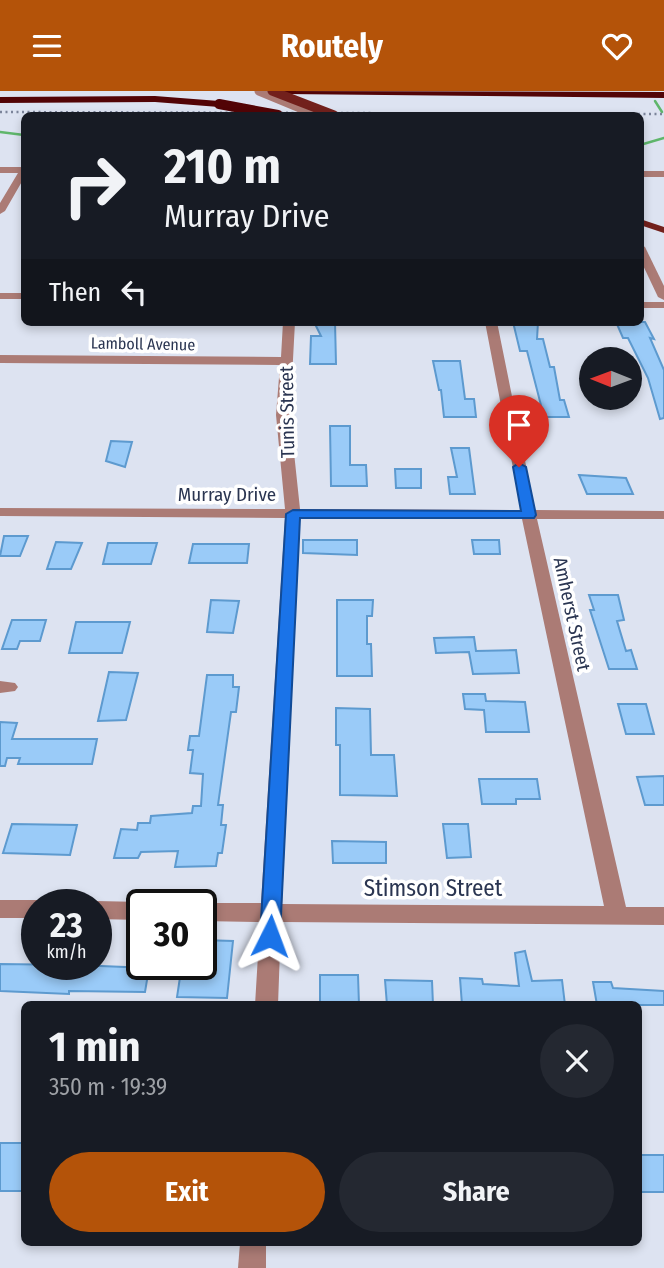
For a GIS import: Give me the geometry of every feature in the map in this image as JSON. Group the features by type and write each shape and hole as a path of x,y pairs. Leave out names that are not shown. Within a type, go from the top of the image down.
{"highway":[{"path":"285,91 664,95"},
{"path":"436,93 452,91"},
{"path":"483,91 496,93"},
{"path":"0,100 155,99 219,104 262,112"}],"main road":[{"path":"272,91 326,112"},
{"path":"644,215 664,221"},
{"path":"644,223 664,230"}],"street":[{"path":"259,91 310,112"},
{"path":"0,170 21,170"},
{"path":"644,174 664,174"},
{"path":"0,211 21,175"},
{"path":"644,255 664,297"},
{"path":"0,296 21,296"},
{"path":"644,305 664,305"},
{"name":"Tunis Street","path":"266,1001 293,514 284,434 289,326"},
{"name":"Amherst Street","path":"492,326 529,515 617,915"},
{"name":"Lamboll Avenue","path":"0,359 286,361"},
{"name":"Murray Drive","path":"0,512 664,515"},
{"path":"0,909 21,909"},
{"name":"Stimson Street","path":"217,912 664,916"},
{"path":"252,1268 253,1246"}],"building":[{"path":"645,322 654,339 650,338 664,370 664,418 660,419 642,366 642,347 632,347 628,338 623,338 618,326 644,326"},
{"path":"316,326 335,326 336,364 310,364 311,336 321,336"},
{"path":"514,326 538,326 537,339 543,339 550,367 554,367 560,400 564,400 569,417 544,417 527,351 520,351"},
{"path":"433,361 460,361 465,399 474,399 476,417 444,417 441,390"},
{"path":"330,426 350,426 350,465 366,465 367,486 331,486"},
{"path":"111,441 132,442 125,467 106,461"},
{"path":"451,448 469,448 475,494 450,494 448,477 457,477"},
{"path":"395,469 421,469 421,488 396,488"},
{"path":"579,475 626,478 633,494 587,494"},
{"path":"4,536 28,536 20,556 0,556"},
{"path":"303,540 357,540 357,555 303,553"},
{"path":"472,540 499,540 500,554 474,554"},
{"path":"56,542 82,543 71,569 47,569"},
{"path":"108,543 157,543 151,564 103,564"},
{"path":"193,544 249,544 247,563 189,563"},
{"path":"589,595 618,595 624,620 617,621 626,651 631,650 637,669 609,669 590,610 594,610"},
{"path":"211,600 239,601 233,633 207,632"},
{"path":"337,600 373,600 372,616 367,616 367,644 371,644 372,676 337,676"},
{"path":"12,620 46,620 40,641 20,641 17,649 2,649"},
{"path":"76,622 130,622 122,653 69,653"},
{"path":"474,637 476,651 516,650 519,673 473,674 469,652 436,653 434,638"},
{"path":"109,672 138,673 126,720 98,721"},
{"path":"207,675 233,675 233,687 239,687 236,712 231,712 218,805 223,805 221,825 226,825 222,853 218,853 216,866 175,867 178,851 141,852 138,858 114,858 121,829 137,830 138,823 150,823 151,816 192,813 193,806 201,806 203,774 190,773 193,750 188,750 190,736 199,736"},
{"path":"463,694 485,694 486,701 525,702 529,732 486,732 484,710 465,709"},
{"path":"618,704 646,704 654,734 626,734"},
{"path":"336,708 370,709 371,755 394,755 397,796 340,795 340,745 336,745"},
{"path":"0,722 17,723 12,739 97,739 92,764 18,764 20,758 7,758 5,766 0,766"},
{"path":"664,776 664,805 645,805 637,777"},
{"path":"479,779 537,779 540,799 516,799 516,804 482,804"},
{"path":"12,824 77,825 70,855 3,853"},
{"path":"443,824 468,824 471,857 447,858"},
{"path":"332,841 386,842 386,863 333,863"},
{"path":"217,940 233,941 227,998 177,997 180,980 217,980"},
{"path":"525,951 532,981 562,980 565,1001 462,1001 460,978 482,979 483,984 519,986 515,953"},
{"path":"0,964 21,964 21,980 112,980 112,966 126,967 126,980 147,980 145,992 69,991 69,994 0,991"},
{"path":"320,975 358,975 359,1001 320,1001"},
{"path":"385,980 432,981 433,1001 387,1001"},
{"path":"593,982 611,982 613,988 664,991 664,1005 642,1005 642,1001 596,1001"},
{"path":"0,1143 21,1143 21,1191 0,1191"},
{"path":"642,1155 664,1155 664,1192 642,1192"}],"waterway":[{"path":"655,101 662,112"},
{"path":"0,132 21,135"},
{"path":"644,144 664,138"}],"railway":[{"path":"0,112 21,112"},
{"path":"644,114 664,114"}],"route":[{"path":"270,936 293,514 529,515 519,467"}]}
